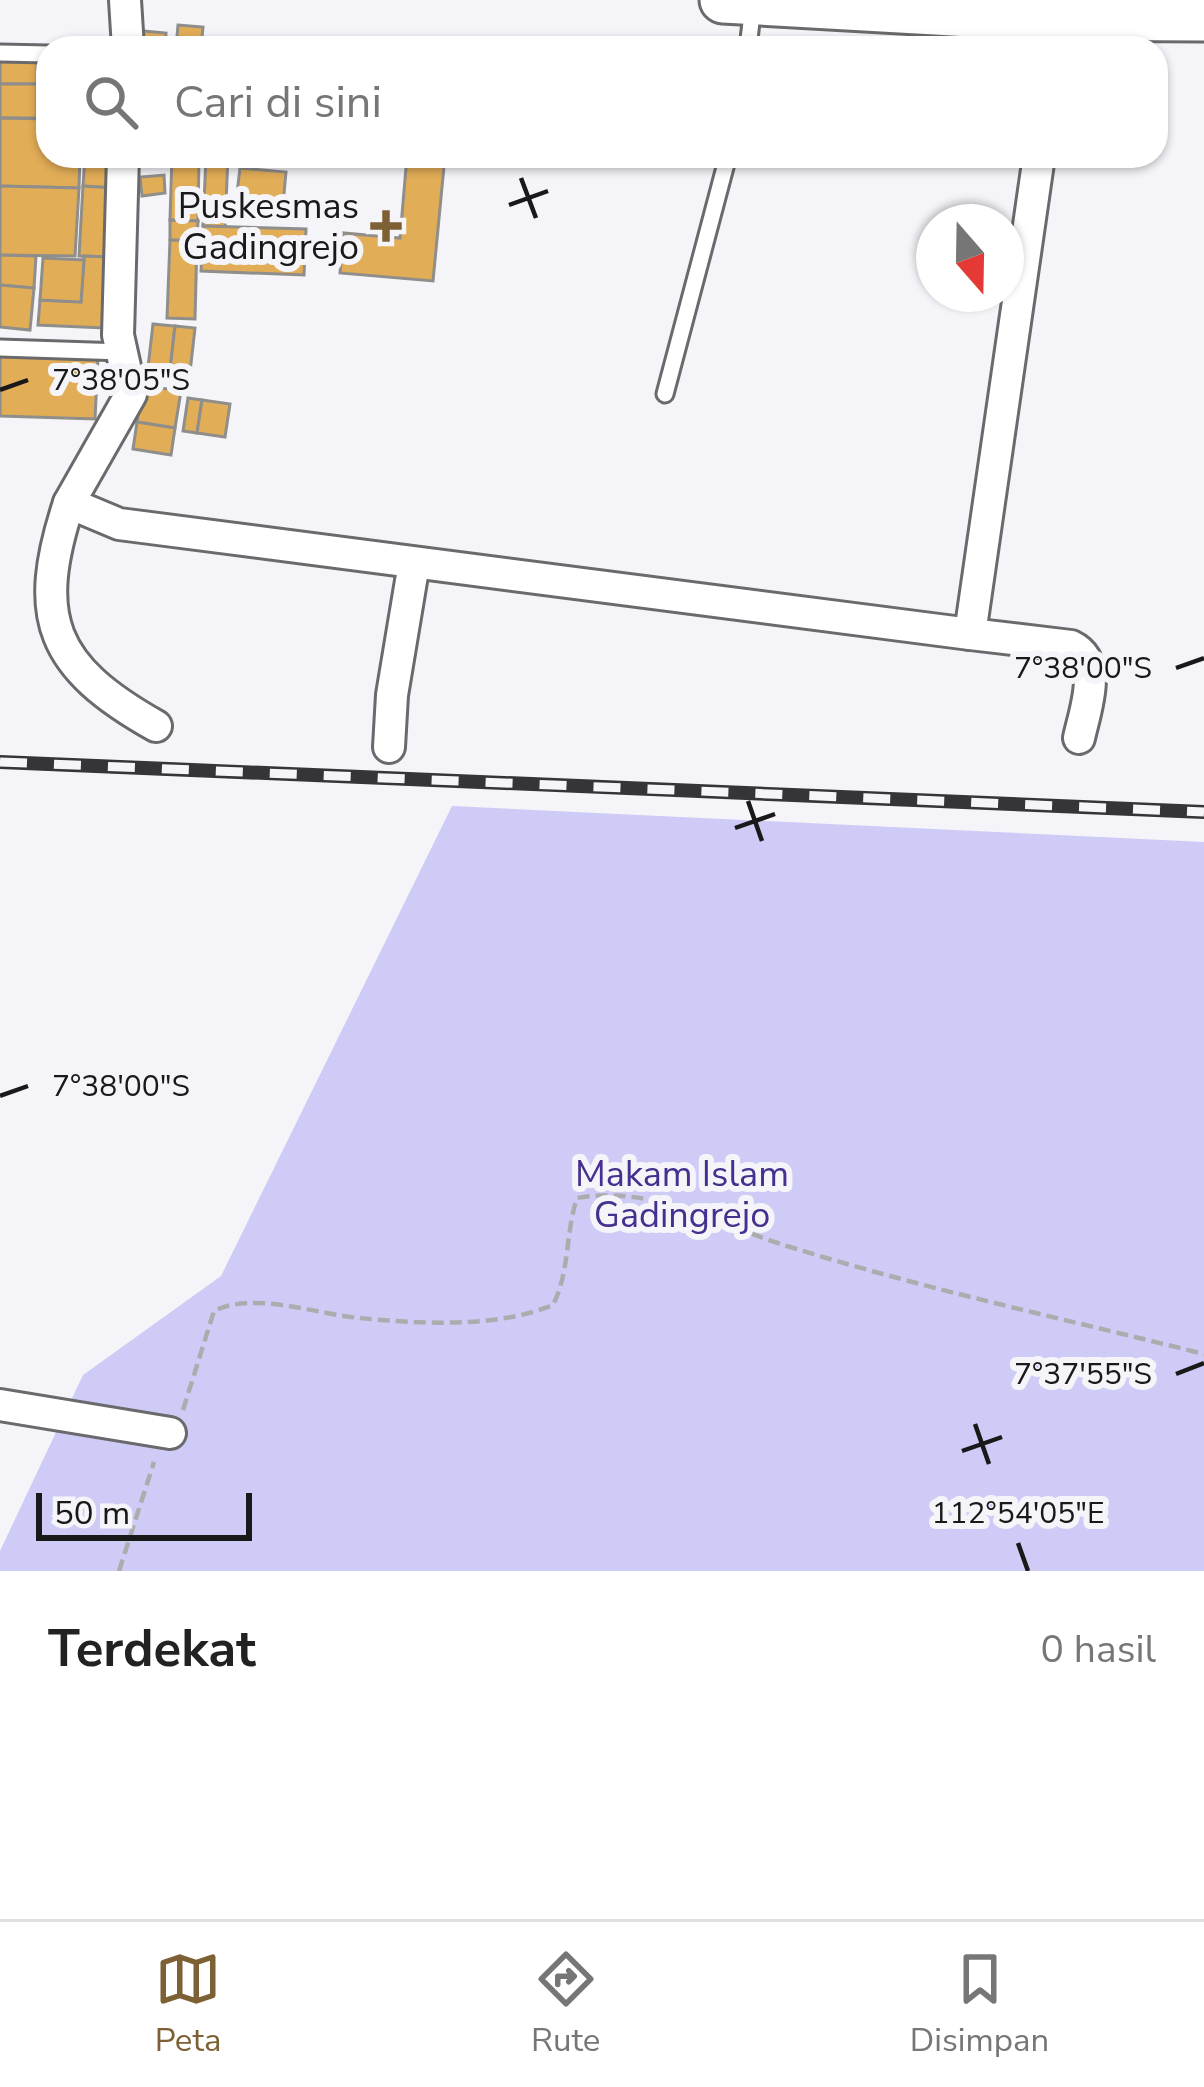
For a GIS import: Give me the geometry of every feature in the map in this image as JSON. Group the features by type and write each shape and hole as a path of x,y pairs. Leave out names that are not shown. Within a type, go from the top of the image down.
{"street":[{"path":"125,0 127,36"},
{"path":"738,1 888,4 1041,20 1204,18"},
{"path":"123,168 118,335 131,394 70,503 48,593 56,632 95,690 156,726"},
{"path":"970,634 1037,168"},
{"path":"70,503 119,524 1071,646 1084,654 1090,673 1079,738"},
{"path":"389,747 414,563"},
{"path":"0,1405 170,1433"}],"lane":[{"path":"738,1 745,36"},
{"path":"0,53 36,54"},
{"path":"665,394 725,168"},
{"path":"0,348 123,352"}],"path":[{"path":"119,1571 152,1466 190,1399 203,1334 214,1311 235,1301 364,1319 520,1319 553,1305 566,1280 566,1230 577,1198 612,1192 658,1199 787,1246 1204,1354"}],"green space":[{"name":"Makam Islam Gadingrejo","path":"452,806 1204,842 1204,1571 0,1571 0,1551 83,1375 221,1276"}],"building":[{"path":"178,25 203,27 202,36 177,36"},
{"path":"0,56 36,56 36,84 0,84"},
{"path":"0,84 36,84 36,118 0,118"},
{"path":"0,118 36,119 36,168 80,168 79,188 0,186"},
{"path":"84,168 114,168 113,188 83,186"},
{"path":"172,168 199,168 198,221 170,220"},
{"path":"205,168 227,168 225,227 203,226"},
{"path":"240,168 286,172 282,215 235,210"},
{"path":"406,168 444,168 433,281 340,273 343,233 400,238"},
{"path":"164,175 165,193 142,196 140,177"},
{"path":"0,186 79,188 75,256 0,255"},
{"path":"83,186 113,188 108,257 79,256"},
{"path":"170,220 198,221 197,241 170,240"},
{"path":"203,226 306,229 304,275 201,271"},
{"path":"170,240 197,241 195,319 167,318"},
{"path":"0,255 36,256 34,288 0,285"},
{"path":"84,256 108,257 104,328 38,325 40,300 81,302"},
{"path":"43,258 84,260 81,302 40,300"},
{"path":"0,285 34,288 30,330 0,327"},
{"path":"153,324 175,326 169,379 147,376"},
{"path":"175,326 195,328 189,381 169,379"},
{"path":"0,352 98,356 95,419 0,416"},
{"path":"142,385 181,391 175,428 137,422"},
{"path":"188,398 202,400 197,433 183,431"},
{"path":"202,400 230,404 225,437 197,433"},
{"path":"137,422 175,428 171,455 133,449"}],"railway":[{"path":"0,762 1204,812"}],"place":[{"name":"Puskesmas Gadingrejo","path":"386,226"}]}
